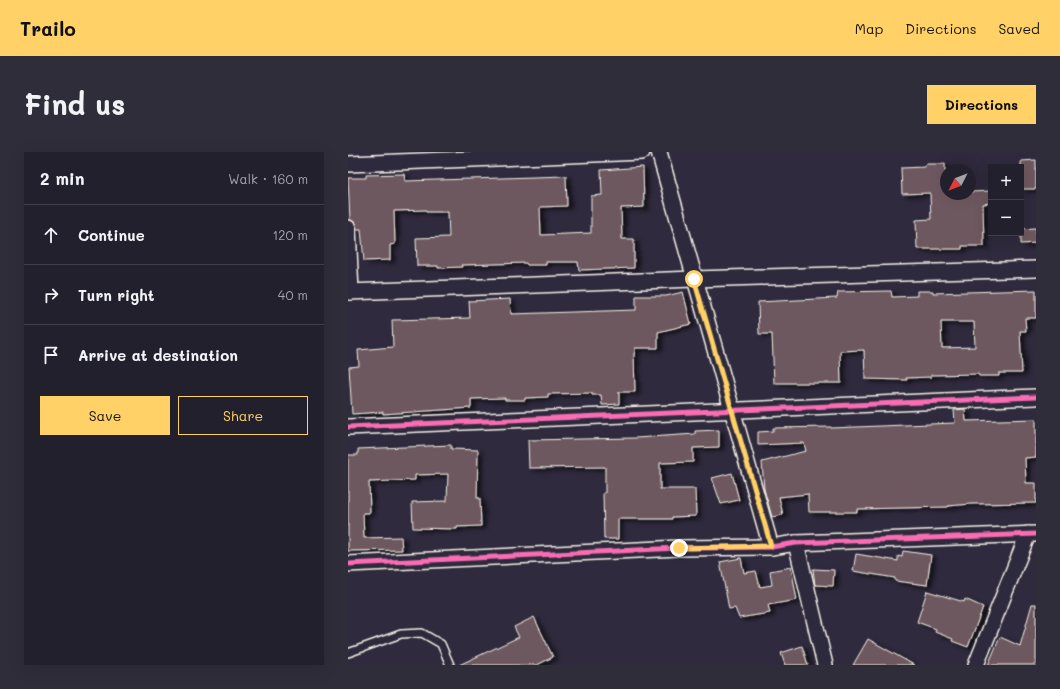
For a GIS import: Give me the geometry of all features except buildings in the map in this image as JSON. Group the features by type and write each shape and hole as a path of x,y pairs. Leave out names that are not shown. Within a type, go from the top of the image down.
{"street":[{"path":"348,164 642,152"},
{"path":"658,152 771,546"},
{"path":"348,228 349,292 694,279 1036,269"},
{"path":"348,427 1036,397"},
{"path":"348,564 679,548 771,546 796,543 1032,534 976,665"},
{"path":"796,543 825,665"}],"lane":[{"path":"348,653 401,634 422,633 441,644 450,665"}],"cycle path":[{"path":"348,427 1036,397"},
{"path":"348,564 679,548 771,547 796,543 1036,534"}],"route":[{"path":"679,548 771,546 694,279"}]}
